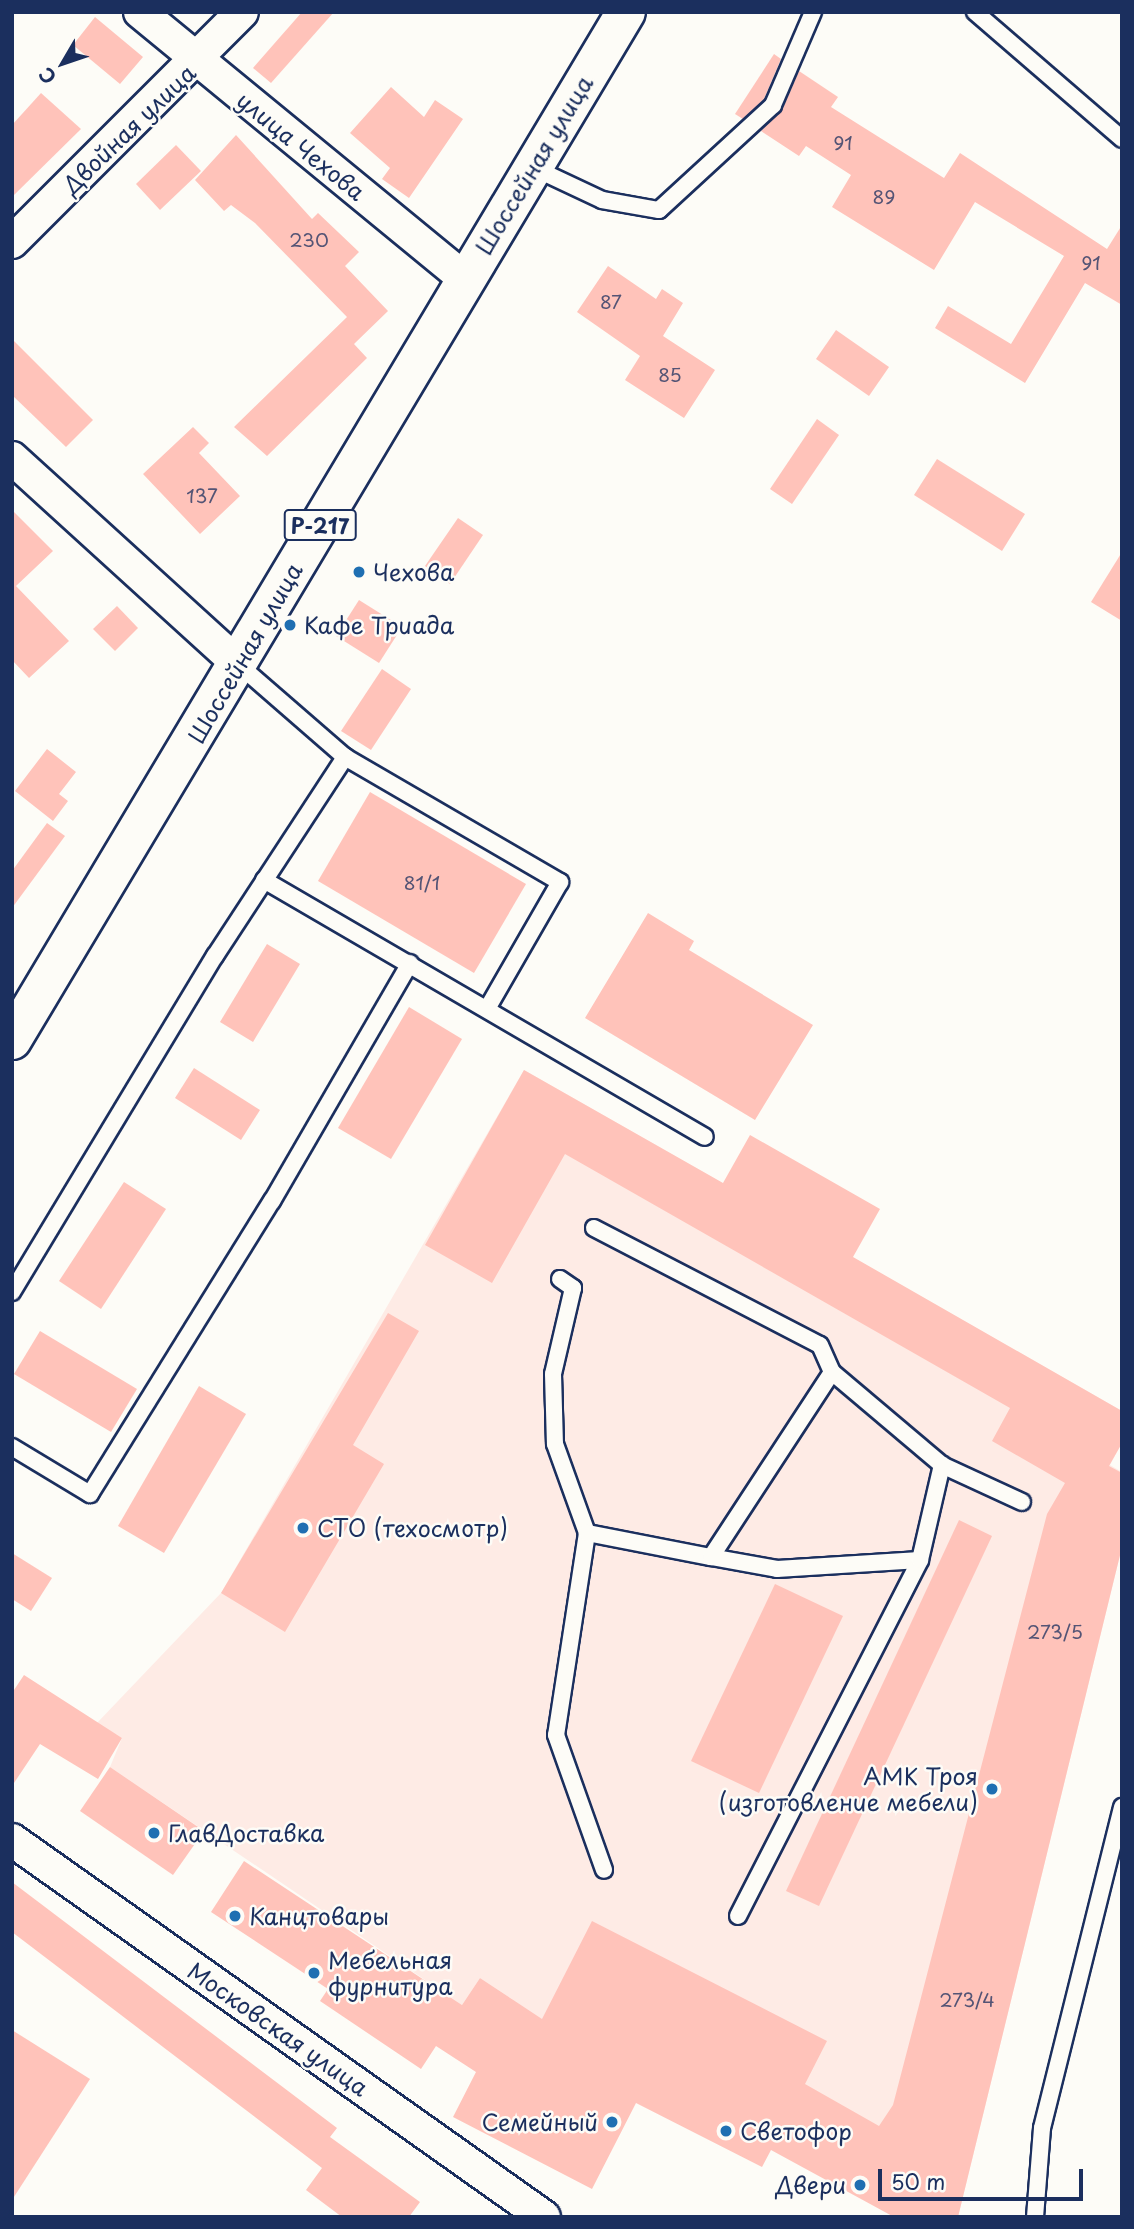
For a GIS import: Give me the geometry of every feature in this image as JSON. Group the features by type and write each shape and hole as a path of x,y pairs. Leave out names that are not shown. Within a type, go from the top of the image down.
{"highway":[{"name":"Шоссейная улица","path":"12,1040 626,12"}],"street":[{"name":"улица Чехова","path":"139,12 465,279"},
{"name":"Двойная улица","path":"12,242 198,63 242,12"},
{"path":"12,458 238,664"},
{"name":"Московская улица","path":"12,1840 544,2217"}],"lane":[{"path":"532,167 602,200 659,210 773,106 813,12"},
{"path":"975,12 1122,139"},
{"path":"238,664 345,757 561,881 488,1007"},
{"path":"12,1292 264,880 345,757"},
{"path":"264,880 488,1007 705,1137"},
{"path":"12,1447 90,1494 272,1201 410,963"},
{"path":"594,1228 820,1345 832,1372 942,1465 1021,1502"},
{"path":"560,1279 573,1288 553,1374 555,1444 587,1533 556,1735 604,1870"},
{"path":"711,1557 832,1372"},
{"path":"738,1916 920,1560 942,1465"},
{"path":"587,1533 777,1569 920,1560"},
{"path":"1035,2217 1042,2128 1122,1807"}],"shaded area":[{"path":"524,1070 1122,1411 1122,1443 1110,1465 1122,1472 1122,1547 958,2217 822,2094 528,2047 512,1999 480,1978 462,2005 110,1767 122,1738 97,1723 221,1593"}],"building":[{"path":"302,12 334,12 271,83 253,68"},
{"path":"95,17 143,57 120,84 73,45"},
{"path":"774,54 781,59 764,99 743,119 735,114"},
{"path":"799,71 838,97 831,107 944,178 960,153 1107,249 1122,225 1122,305 1085,283 1025,383 935,328 948,306 1011,344 1064,256 975,202 934,270 832,207 851,175 806,146 799,156 761,131 782,110"},
{"path":"391,87 424,117 435,100 463,119 409,198 382,179 390,168 350,133"},
{"path":"41,93 81,129 12,197 12,125"},
{"path":"236,135 312,219 318,213 359,252 345,266 388,311 354,344 367,358 267,456 234,427 347,317 255,223 231,205 224,211 195,180"},
{"path":"176,145 201,171 160,210 136,184"},
{"path":"608,266 656,299 662,289 683,303 663,336 715,370 684,418 625,380 640,356 577,312"},
{"path":"836,330 889,367 869,396 816,359"},
{"path":"12,339 93,420 66,447 12,395"},
{"path":"817,419 839,435 792,504 770,489"},
{"path":"193,427 209,443 199,453 240,496 200,534 143,474"},
{"path":"937,459 1025,514 1002,551 914,495"},
{"path":"12,510 53,551 16,586 69,641 29,678 12,660"},
{"path":"458,518 483,535 450,584 425,566"},
{"path":"1122,552 1122,621 1091,602"},
{"path":"359,600 402,627 379,663 336,636"},
{"path":"117,606 138,628 115,651 93,629"},
{"path":"382,669 411,689 371,750 341,731"},
{"path":"47,749 76,772 59,794 68,801 53,821 15,791"},
{"path":"370,792 526,884 474,973 318,881"},
{"path":"47,823 65,836 12,908 12,871"},
{"path":"648,913 694,941 689,950 813,1025 755,1120 585,1018"},
{"path":"267,944 300,964 253,1042 220,1022"},
{"path":"409,1007 462,1039 391,1159 338,1128"},
{"path":"194,1068 260,1110 241,1140 175,1098"},
{"path":"524,1070 723,1183 750,1135 880,1209 853,1257 1122,1411 1122,1443 1109,1466 1122,1473 1122,1547 958,2217 894,2217 771,2150 762,2167 636,2103 592,2189 453,2117 476,2072 436,2046 421,2069 320,2001 328,1989 211,1912 244,1861 462,2005 480,1978 542,2019 592,1921 827,2041 805,2084 879,2126 893,2105 1047,1514 1065,1483 992,1441 1010,1408 565,1154 492,1283 425,1245"},
{"path":"124,1182 166,1209 101,1309 59,1281"},
{"name":"СТО (техосмотр)","path":"388,1313 419,1331 353,1445 384,1464 285,1632 221,1593"},
{"path":"40,1331 137,1389 111,1432 14,1374"},
{"path":"199,1386 246,1414 164,1553 118,1526"},
{"path":"959,1520 992,1536 819,1906 786,1891"},
{"path":"12,1553 52,1578 31,1611 12,1599"},
{"path":"775,1584 843,1616 759,1793 691,1761"},
{"path":"24,1675 122,1738 98,1779 40,1744 12,1786 12,1693"},
{"path":"110,1767 204,1831 173,1875 80,1811"},
{"path":"12,1882 337,2128 330,2137 420,2202 409,2217 342,2217 306,2190 322,2168 12,1932"},
{"path":"12,2030 90,2079 12,2200"}],"place":[{"name":"Чехова","path":"359,572"},
{"name":"Кафе Триада","path":"290,625"},
{"name":"СТО (техосмотр)","path":"303,1528"},
{"name":"АМК Троя (изготовление мебели)","path":"992,1789"},
{"name":"ГлавДоставка","path":"154,1833"},
{"name":"Канцтовары","path":"235,1916"},
{"name":"Мебельная фурнитура","path":"314,1973"},
{"name":"Семейный","path":"612,2122"},
{"name":"Светофор","path":"726,2131"},
{"name":"Двери","path":"860,2185"}]}
